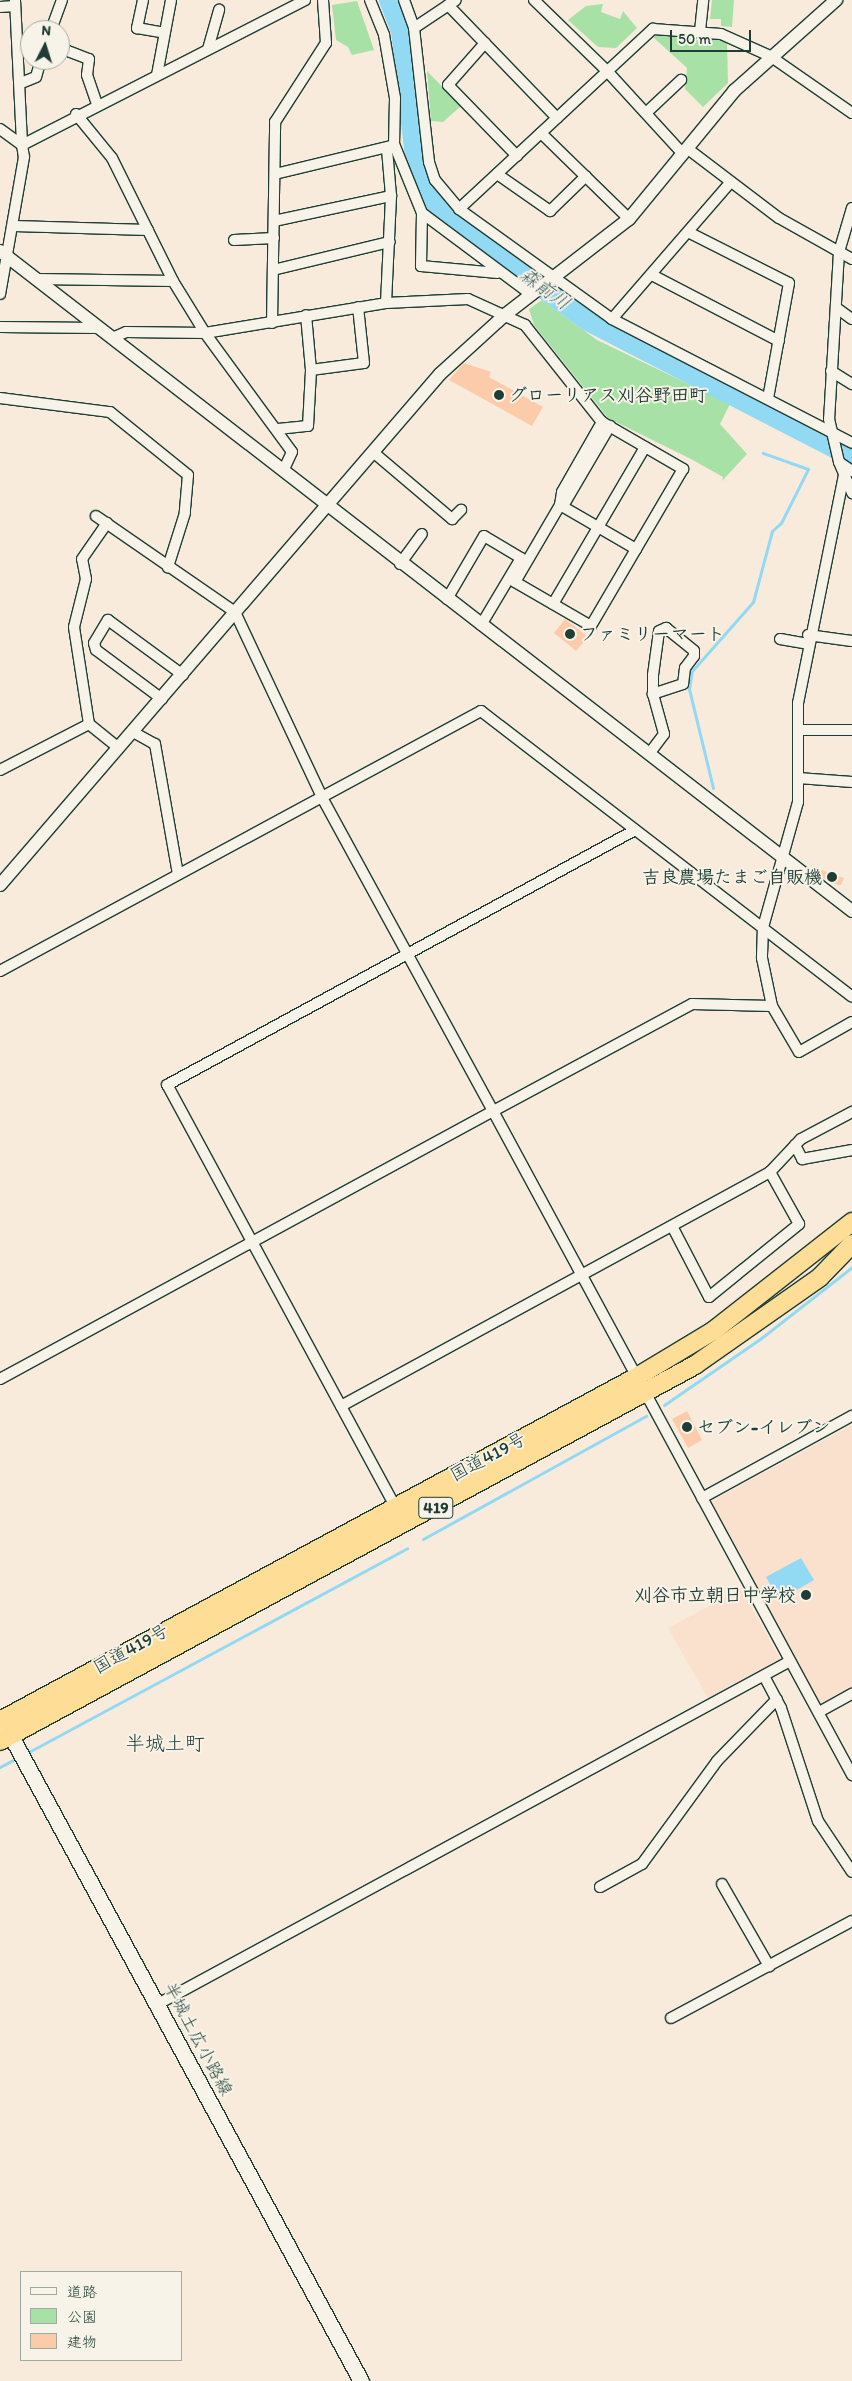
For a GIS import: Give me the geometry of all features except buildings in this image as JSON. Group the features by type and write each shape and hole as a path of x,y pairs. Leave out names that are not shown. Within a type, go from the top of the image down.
{"highway":[{"name":"国道419号","path":"8,1735 396,1508 635,1378 712,1331 852,1222"},
{"name":"国道419号","path":"8,1735 645,1394 695,1365 820,1277 852,1244"}],"main road":[{"name":"半城土広小路線","path":"8,1735 158,2004 361,2381"}],"street":[{"path":"55,20 62,0"},
{"path":"143,0 137,28 164,33"},
{"path":"157,74 171,0"},
{"path":"22,145 76,114 305,0"},
{"path":"272,323 275,122 326,43 323,0"},
{"path":"370,0 384,34 395,98 390,146 390,242 386,303"},
{"path":"404,0 414,28 429,162 435,180 459,210 553,280 612,319 831,430 852,443"},
{"path":"534,0 608,71 685,152 730,183 852,259"},
{"path":"700,31 703,0"},
{"path":"0,885 183,675 440,374 506,314 553,280 629,219 734,91 770,56 836,0"},
{"path":"0,6 15,3 21,83 22,145 14,226 4,254 0,294"},
{"path":"414,28 452,3 485,43 557,118"},
{"path":"208,48 219,10"},
{"path":"459,210 653,29 700,31 720,34 770,56 852,113"},
{"path":"485,43 448,85 517,156"},
{"path":"70,52 89,59 87,75 97,104"},
{"path":"21,83 36,77 38,70"},
{"path":"647,112 681,80"},
{"path":"76,114 112,158 172,281 205,333 233,376 278,429 292,452 284,469"},
{"path":"0,129 22,145"},
{"path":"541,133 629,219"},
{"path":"275,174 390,146"},
{"path":"390,146 422,213 499,273 532,295"},
{"path":"497,174 550,211 586,176"},
{"path":"612,319 730,183"},
{"path":"274,221 391,196"},
{"path":"852,208 840,252 838,309 831,371 831,430 839,462 848,473 852,493"},
{"path":"422,213 421,266 499,273"},
{"path":"14,226 148,230"},
{"path":"688,232 789,283 768,399"},
{"path":"234,240 274,238"},
{"path":"273,270 390,242"},
{"path":"4,254 284,469 326,506 400,564 852,911"},
{"path":"652,275 779,341"},
{"path":"36,279 172,281"},
{"path":"112,338 126,332 205,333 386,303 468,299 506,314 538,337 606,424 683,469 591,626 515,582 562,506 562,492 606,424"},
{"path":"311,370 364,363 358,307"},
{"path":"838,309 852,319"},
{"path":"278,429 308,426 311,370 306,315"},
{"path":"0,327 99,328"},
{"path":"831,371 852,384"},
{"path":"0,398 110,412 188,475 185,513 168,567"},
{"path":"553,604 645,447"},
{"path":"373,452 452,519 461,510"},
{"path":"848,473 808,640 798,730 798,802 784,859 763,927 762,958 772,1006 799,1052 852,1022"},
{"path":"562,506 636,549"},
{"path":"96,516 235,612 322,797 493,1111 635,1378 852,1775"},
{"path":"107,523 82,559 86,579 74,626 89,724 119,748"},
{"path":"400,564 422,534"},
{"path":"448,599 484,536 521,558 481,625"},
{"path":"162,699 96,650 94,643 108,620 183,675"},
{"path":"649,754 664,734 653,694 659,631 666,628 694,651 694,656 685,668 683,684 653,694"},
{"path":"780,639 852,641"},
{"path":"0,971 481,711 852,997"},
{"path":"0,770 89,724"},
{"path":"798,730 852,730"},
{"path":"133,732 155,744 178,874"},
{"path":"798,778 852,782"},
{"path":"396,1508 167,1085 635,830"},
{"path":"0,1380 692,1004 772,1006"},
{"path":"341,1406 770,1172 795,1145 852,1112"},
{"path":"795,1145 802,1159 852,1150"},
{"path":"672,1226 709,1297 799,1224 770,1172"},
{"path":"702,1498 852,1416"},
{"path":"158,2004 790,1661"},
{"path":"764,1676 776,1700 818,1821 852,1872"},
{"path":"819,1712 852,1694"},
{"path":"600,1887 642,1864 717,1761 776,1700"},
{"path":"722,1884 769,1966"},
{"path":"671,2018 852,1922"}],"shaded area":[{"name":"刈谷市立朝日中学校","path":"852,1425 852,1687 820,1705 710,1502"},
{"path":"741,1589 781,1660 709,1700 668,1628"}],"green space":[{"path":"712,0 734,0 732,27 721,26 721,19 710,19"},
{"path":"357,1 374,50 352,55 348,47 336,40 332,5"},
{"path":"603,4 601,12 620,19 623,11 637,28 616,48 598,47 568,20 586,6"},
{"path":"665,33 727,41 728,83 703,107 685,89 687,68 653,37"},
{"path":"427,71 461,106 443,122 431,121"},
{"path":"542,300 597,340 730,404 720,424 747,454 722,481 723,477 691,459 608,418 534,325 529,309"}],"water":[{"path":"801,1558 814,1580 779,1600 766,1577"}],"waterway":[{"name":"森前川","path":"389,0 401,31 416,166 430,199 492,252 588,321 852,457"},
{"path":"713,788 689,689 692,671 753,602 772,531 781,523 808,469 763,453"},
{"path":"664,1405 760,1339 852,1267"},
{"path":"423,1539 646,1416"},
{"path":"25,1754 407,1548"},
{"path":"0,1767 17,1758"}],"place":[{"name":"グローリアス刈谷野田町","path":"499,395"},
{"name":"ファミリーマート","path":"570,634"},
{"name":"吉良農場たまご自販機","path":"832,877"},
{"name":"セブン-イレブン","path":"687,1427"},
{"name":"刈谷市立朝日中学校","path":"806,1595"}],"district":[{"name":"半城土町","path":"165,1743"}]}
